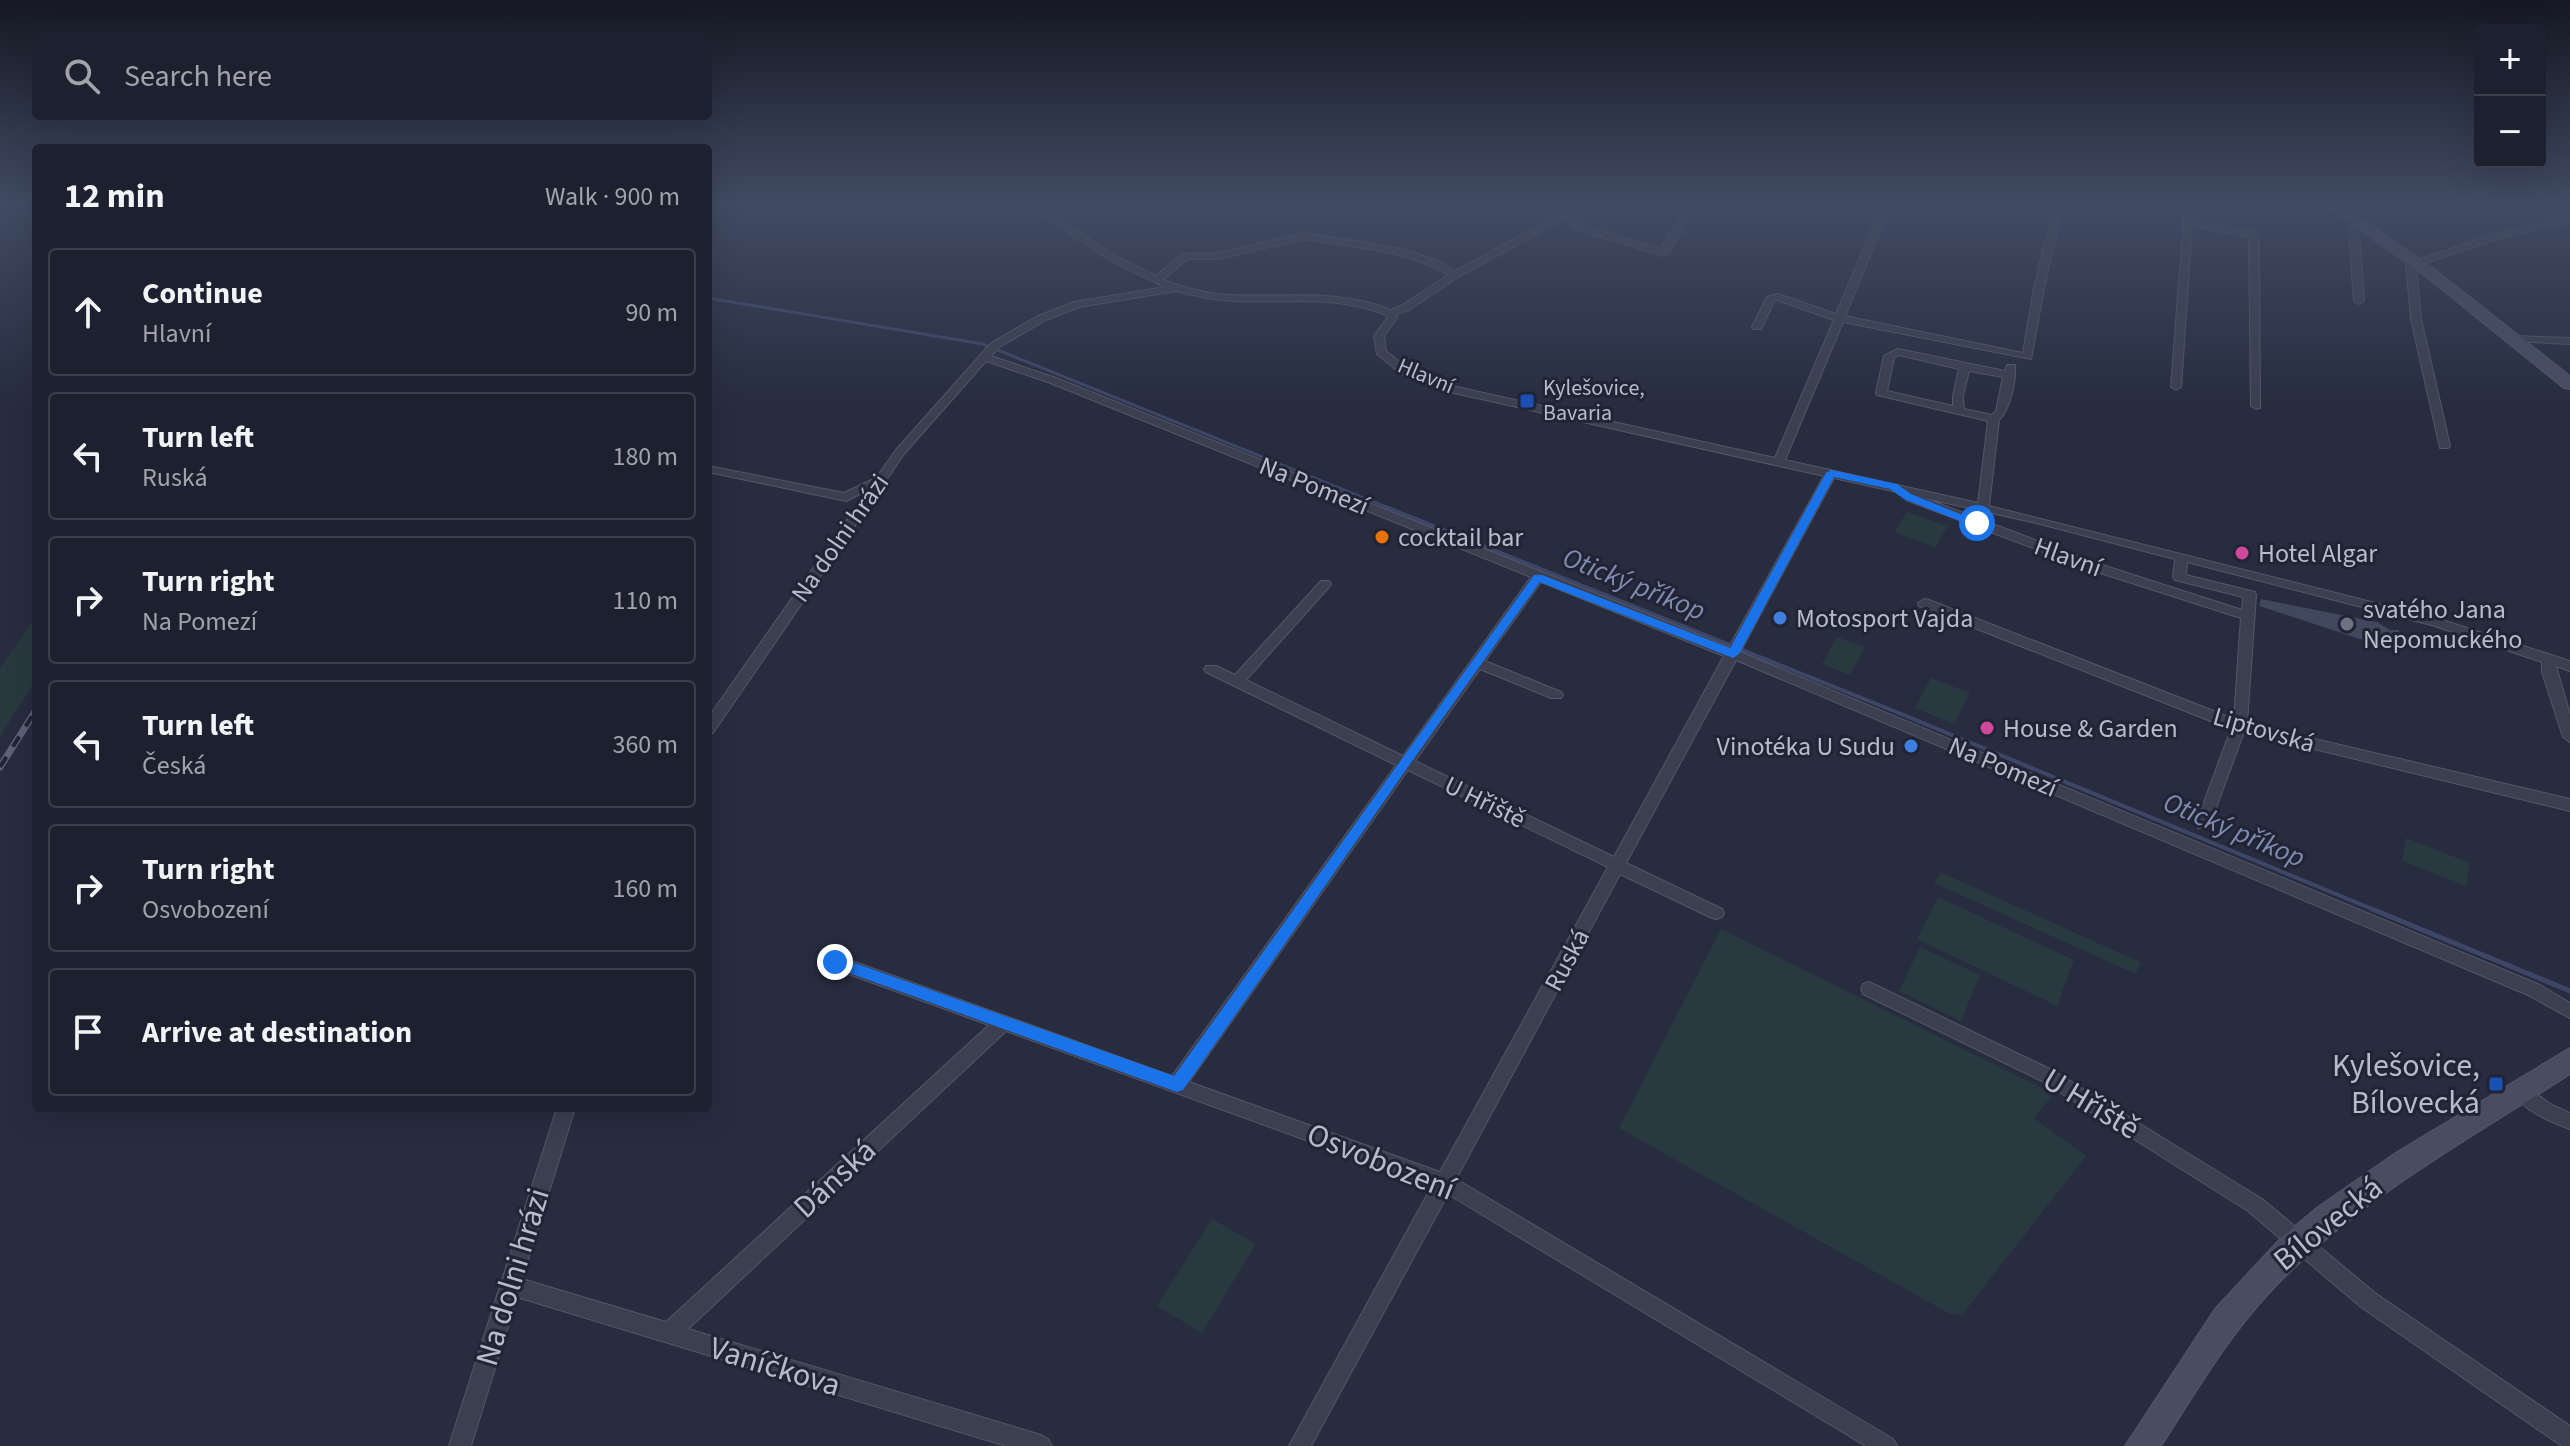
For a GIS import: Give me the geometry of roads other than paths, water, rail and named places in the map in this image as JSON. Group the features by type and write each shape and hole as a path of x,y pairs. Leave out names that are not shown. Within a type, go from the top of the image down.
{"main road":[{"path":"2428,272 2570,384"},
{"name":"Bílovecká","path":"2142,1446 2246,1295 2299,1242 2359,1193 2570,1060"}],"street":[{"path":"1145,272 1177,288 1229,299 1344,299 1377,306 1391,313 1405,308 1460,272"},
{"path":"1158,279 1166,272"},
{"path":"1451,272 1455,275"},
{"path":"1779,461 1858,272"},
{"path":"1757,327 1770,299 1775,297 1839,318 2027,357 2043,272"},
{"path":"2176,387 2184,272"},
{"path":"2254,272 2256,406"},
{"path":"2357,272 2359,301"},
{"path":"2410,272 2444,446"},
{"name":"Na dolni hrázi","path":"712,723 900,452 989,351 1042,318 1077,304 1177,288"},
{"name":"Hlavní","path":"1391,313 1392,318 1378,341 1381,352 1396,367 1425,381 1464,393 2000,511 2439,623 2570,666"},
{"path":"2515,339 2570,341"},
{"name":"Na Pomezí","path":"989,351 1052,380 1538,577 1736,649 2534,990 2570,1011"},
{"path":"1994,419 1881,393 1889,356 1898,352 2010,375"},
{"path":"1983,507 1994,419 2001,412 2013,354"},
{"path":"1959,409 1958,396 1965,367"},
{"path":"712,470 846,497 880,479"},
{"name":"Ruská","path":"1300,1446 1831,473"},
{"name":"Hlavní","path":"1894,487 1907,496 2092,566 2248,616"},
{"path":"1955,500 1956,512 1963,518"},
{"path":"1977,523 1992,523 2000,511"},
{"path":"2181,559 2179,577 2250,595 2241,720 2203,824"},
{"path":"1177,1084 1538,577"},
{"path":"1237,682 1325,584"},
{"name":"Liptovská","path":"1924,603 2238,726 2570,805"},
{"path":"2549,660 2549,672 2570,737"},
{"path":"1476,662 1556,695"},
{"name":"U Hřiště","path":"1211,669 1716,913"},
{"name":"Osvobození","path":"835,962 1446,1183 1886,1446"},
{"name":"U Hřiště","path":"1869,989 2048,1076 2255,1205 2408,1329 2570,1439"},
{"name":"Dánská","path":"668,1334 1003,1023"},
{"path":"2521,1091 2546,1111 2570,1121"},
{"name":"Na dolni hrázi","path":"460,1446 565,1112"},
{"name":"Vaníčkova","path":"510,1285 1041,1446"}],"waterway":[{"name":"Otický příkop","path":"712,299 983,344 1391,509"},
{"name":"Otický příkop","path":"1386,507 1894,711 2377,911"},
{"name":"Otický příkop","path":"2372,909 2570,991"}],"railway":[{"path":"0,767 32,716"}],"place":[{"name":"Kylešovice, Bavaria","path":"1527,401"},
{"name":"cocktail bar","path":"1382,537"},
{"name":"Hotel Algar","path":"2242,553"},
{"name":"Motosport Vajda","path":"1780,618"},
{"name":"svatého Jana Nepomuckého","path":"2347,624"},
{"name":"House & Garden","path":"1987,728"},
{"name":"Vinotéka U Sudu","path":"1911,746"},
{"name":"Kylešovice, Bílovecká","path":"2496,1084"}]}
